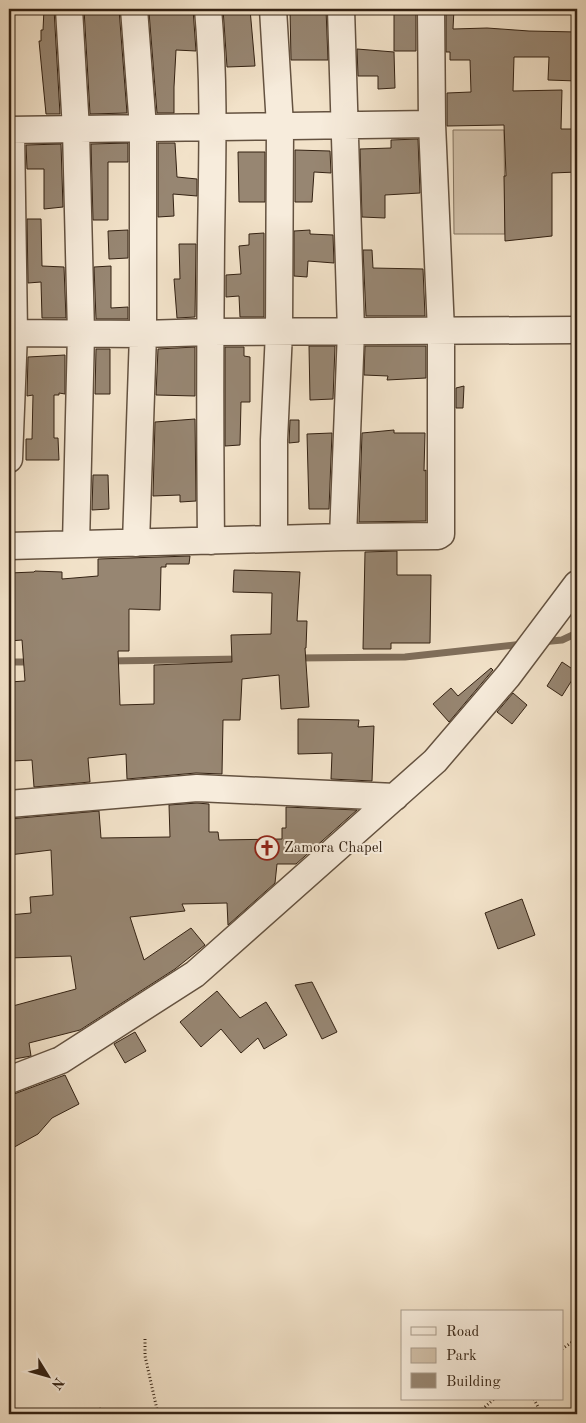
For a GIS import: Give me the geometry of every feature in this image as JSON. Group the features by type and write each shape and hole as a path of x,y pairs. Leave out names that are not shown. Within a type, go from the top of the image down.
{"street":[{"path":"69,9 76,130 81,333 76,544"},
{"path":"134,9 143,128 143,334 136,543"},
{"path":"208,9 211,38 212,127 210,332 211,541"},
{"path":"273,9 280,126 279,332 274,440 274,539"},
{"path":"341,9 351,331 343,537"},
{"path":"9,546 438,536 441,534 441,331 432,124 431,9"},
{"path":"9,460 11,333 10,130 432,124"},
{"path":"11,333 143,334 577,330"},
{"path":"9,1080 61,1060 195,974 435,761 508,676 577,584"},
{"path":"9,804 197,788 395,797"}],"path":[{"path":"144,1339 145,1356 158,1414"},
{"path":"564,1348 577,1339"},
{"path":"477,1414 493,1400"},
{"path":"534,1400 540,1411 539,1414"},
{"path":"99,1408 102,1414"}],"green space":[{"path":"453,130 504,130 505,234 454,234"}],"building":[{"path":"44,9 54,9 60,114 46,114 39,41 41,41 41,30 43,30"},
{"path":"84,9 119,9 127,113 90,114"},
{"path":"177,9 193,9 196,51 176,50 174,113 157,113 149,12 177,13"},
{"path":"223,9 250,9 255,66 227,67"},
{"path":"290,9 326,9 328,60 291,60"},
{"path":"394,9 416,9 416,51 394,51"},
{"path":"446,9 454,9 453,29 487,28 577,32 577,81 548,80 549,57 514,57 513,91 562,90 561,129 577,129 577,172 552,173 552,236 505,241 504,176 506,176 504,125 447,126 447,93 471,92 470,60 450,60 450,52 446,52"},
{"path":"357,49 394,52 395,88 378,89 378,76 358,76"},
{"path":"418,139 420,193 385,195 385,218 362,217 360,149 391,148 391,140"},
{"path":"128,143 128,162 108,162 108,220 93,220 91,144"},
{"path":"158,143 175,143 177,177 197,179 197,196 173,194 174,216 158,217"},
{"path":"61,144 63,207 44,209 44,169 27,169 26,145"},
{"path":"295,150 330,151 331,173 314,172 312,202 295,202"},
{"path":"238,152 265,152 265,202 239,202"},
{"path":"27,219 41,219 42,266 64,267 66,318 42,318 41,282 28,283"},
{"path":"128,230 128,258 109,259 108,231"},
{"path":"310,230 310,234 333,235 334,263 308,261 307,277 294,276 294,231"},
{"path":"264,233 264,317 240,317 239,296 226,297 226,275 241,274 239,246 249,245 249,234"},
{"path":"179,244 196,244 195,317 177,318 174,279 180,279"},
{"path":"363,250 372,250 373,268 423,269 425,316 366,316"},
{"path":"111,266 111,308 128,307 128,319 96,319 94,267"},
{"path":"309,346 335,346 333,399 310,400"},
{"path":"365,346 426,346 426,378 387,380 388,376 364,375"},
{"path":"195,347 195,396 156,395 158,349"},
{"path":"225,347 244,347 244,356 250,357 250,402 241,402 240,445 225,446"},
{"path":"96,349 110,349 110,394 95,394"},
{"path":"65,355 65,394 59,393 59,395 54,395 54,438 58,438 59,460 26,460 26,439 32,439 33,395 27,396 28,357"},
{"path":"464,386 463,408 456,408 456,388"},
{"path":"195,419 196,501 180,502 180,495 153,496 155,422"},
{"path":"290,420 299,420 299,442 289,443"},
{"path":"394,430 394,433 425,433 426,521 359,522 362,433"},
{"path":"332,433 329,509 309,509 307,434"},
{"path":"93,475 108,475 109,509 92,510"},
{"path":"397,551 397,575 431,575 430,643 391,643 391,649 363,649 365,552"},
{"path":"190,556 189,564 166,564 166,567 161,567 160,610 129,609 129,651 118,651 120,705 154,704 154,665 232,662 231,635 271,634 272,593 233,592 234,570 300,572 297,621 307,621 305,648 309,707 281,709 279,675 242,679 240,720 223,720 222,774 196,773 127,779 126,754 88,758 90,782 34,787 32,760 13,761 9,682 25,681 22,640 9,641 9,573 35,571 62,572 62,579 98,576 98,559"},
{"path":"562,662 577,672 562,696 547,686"},
{"path":"491,668 493,670 449,722 433,704 451,688 458,696"},
{"path":"513,693 527,705 512,724 497,712"},
{"path":"298,719 359,720 358,727 374,726 372,781 331,779 332,753 298,754"},
{"path":"209,804 209,832 218,832 219,840 282,839 282,828 286,828 286,807 357,810 296,864 277,864 275,883 228,925 227,903 182,904 185,911 130,917 144,960 191,928 205,945 175,969 80,1030 29,1043 31,1056 9,1060 9,1007 76,989 71,956 9,958 9,915 31,913 30,897 53,895 51,850 9,855 9,819 99,811 101,838 170,837 169,805"},
{"path":"522,899 535,935 498,949 485,913"},
{"path":"312,982 337,1032 322,1039 295,985"},
{"path":"217,991 240,1018 266,1002 287,1035 264,1049 258,1038 241,1053 221,1029 201,1047 180,1022"},
{"path":"135,1032 146,1051 125,1063 114,1044"},
{"path":"65,1075 79,1104 52,1118 38,1134 9,1150 9,1095"}],"waterway":[{"path":"541,642 562,640 577,633"},
{"path":"297,658 405,657 523,644"},
{"path":"109,661 241,659"},
{"path":"9,662 31,662"}],"place":[{"name":"Zamora Chapel","path":"267,848"}]}
